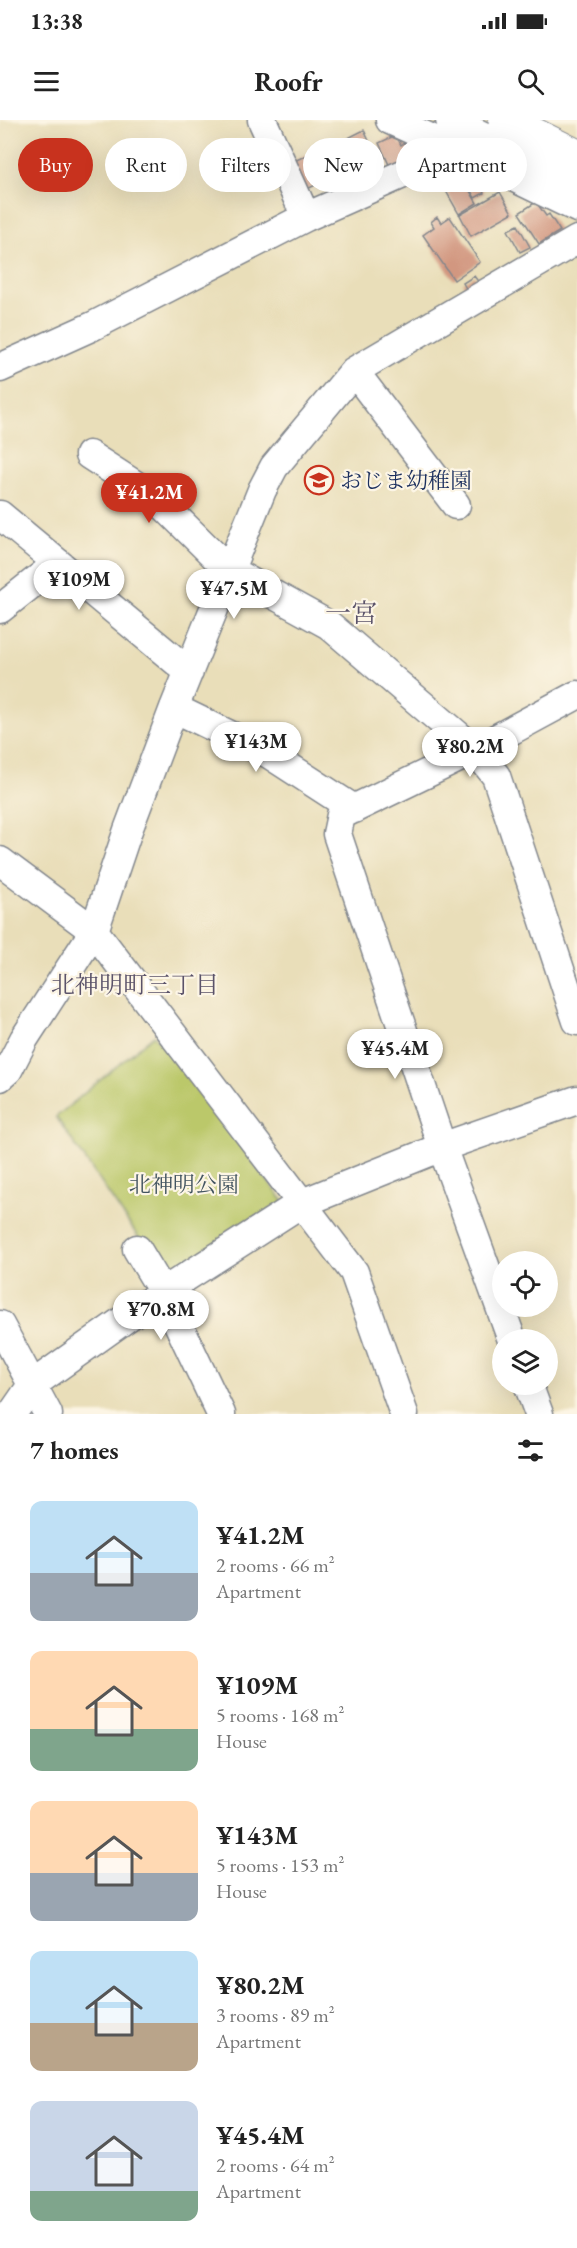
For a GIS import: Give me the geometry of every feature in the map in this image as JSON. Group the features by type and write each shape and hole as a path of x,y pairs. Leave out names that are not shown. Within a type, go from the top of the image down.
{"highway":[{"path":"505,120 577,156"}],"street":[{"path":"262,120 306,217"},
{"path":"390,120 430,138"},
{"path":"450,120 577,181"},
{"path":"1,365 93,326 306,217 396,177"},
{"path":"527,184 577,208"},
{"path":"0,1077 8,1070 12,1035 94,931 128,830 174,708 262,490 274,467 354,371 577,240"},
{"path":"354,371 456,505"},
{"path":"88,455 157,499 229,570 329,625 475,750 496,776 577,1021"},
{"path":"0,515 189,672"},
{"path":"0,609 58,563"},
{"path":"508,1329 442,1147 337,834 340,815 475,750 577,695"},
{"path":"174,708 269,754 354,809"},
{"path":"0,861 94,931 354,1272 404,1414"},
{"path":"12,1414 32,1385 164,1292 300,1204 442,1147 577,1100"},
{"path":"137,1249 164,1292 221,1414"},
{"path":"0,1325 48,1414"},
{"path":"532,1395 539,1414"}],"green space":[{"name":"北神明公園","path":"154,1035 285,1203 165,1276 56,1117"}],"building":[{"path":"364,130 368,138 350,138"},
{"path":"396,135 398,138 396,169 392,171 384,154 384,141"},
{"path":"303,157 303,191 291,165 291,163"},
{"path":"447,192 471,192 477,203 459,214"},
{"path":"472,192 483,192 484,193 475,198"},
{"path":"500,192 512,213 471,236 460,215"},
{"path":"536,202 546,216 549,214 560,231 539,244 519,213"},
{"path":"437,217 441,223 450,217 480,262 454,280 423,235 434,227 431,222"},
{"path":"518,225 530,247 520,252 508,230"},
{"path":"474,276 480,284 468,292 463,283"}],"place":[{"name":"おじま幼稚園","path":"319,480"}],"district":[{"name":"一宮","path":"351,613"},
{"name":"北神明町三丁目","path":"135,985"}]}
